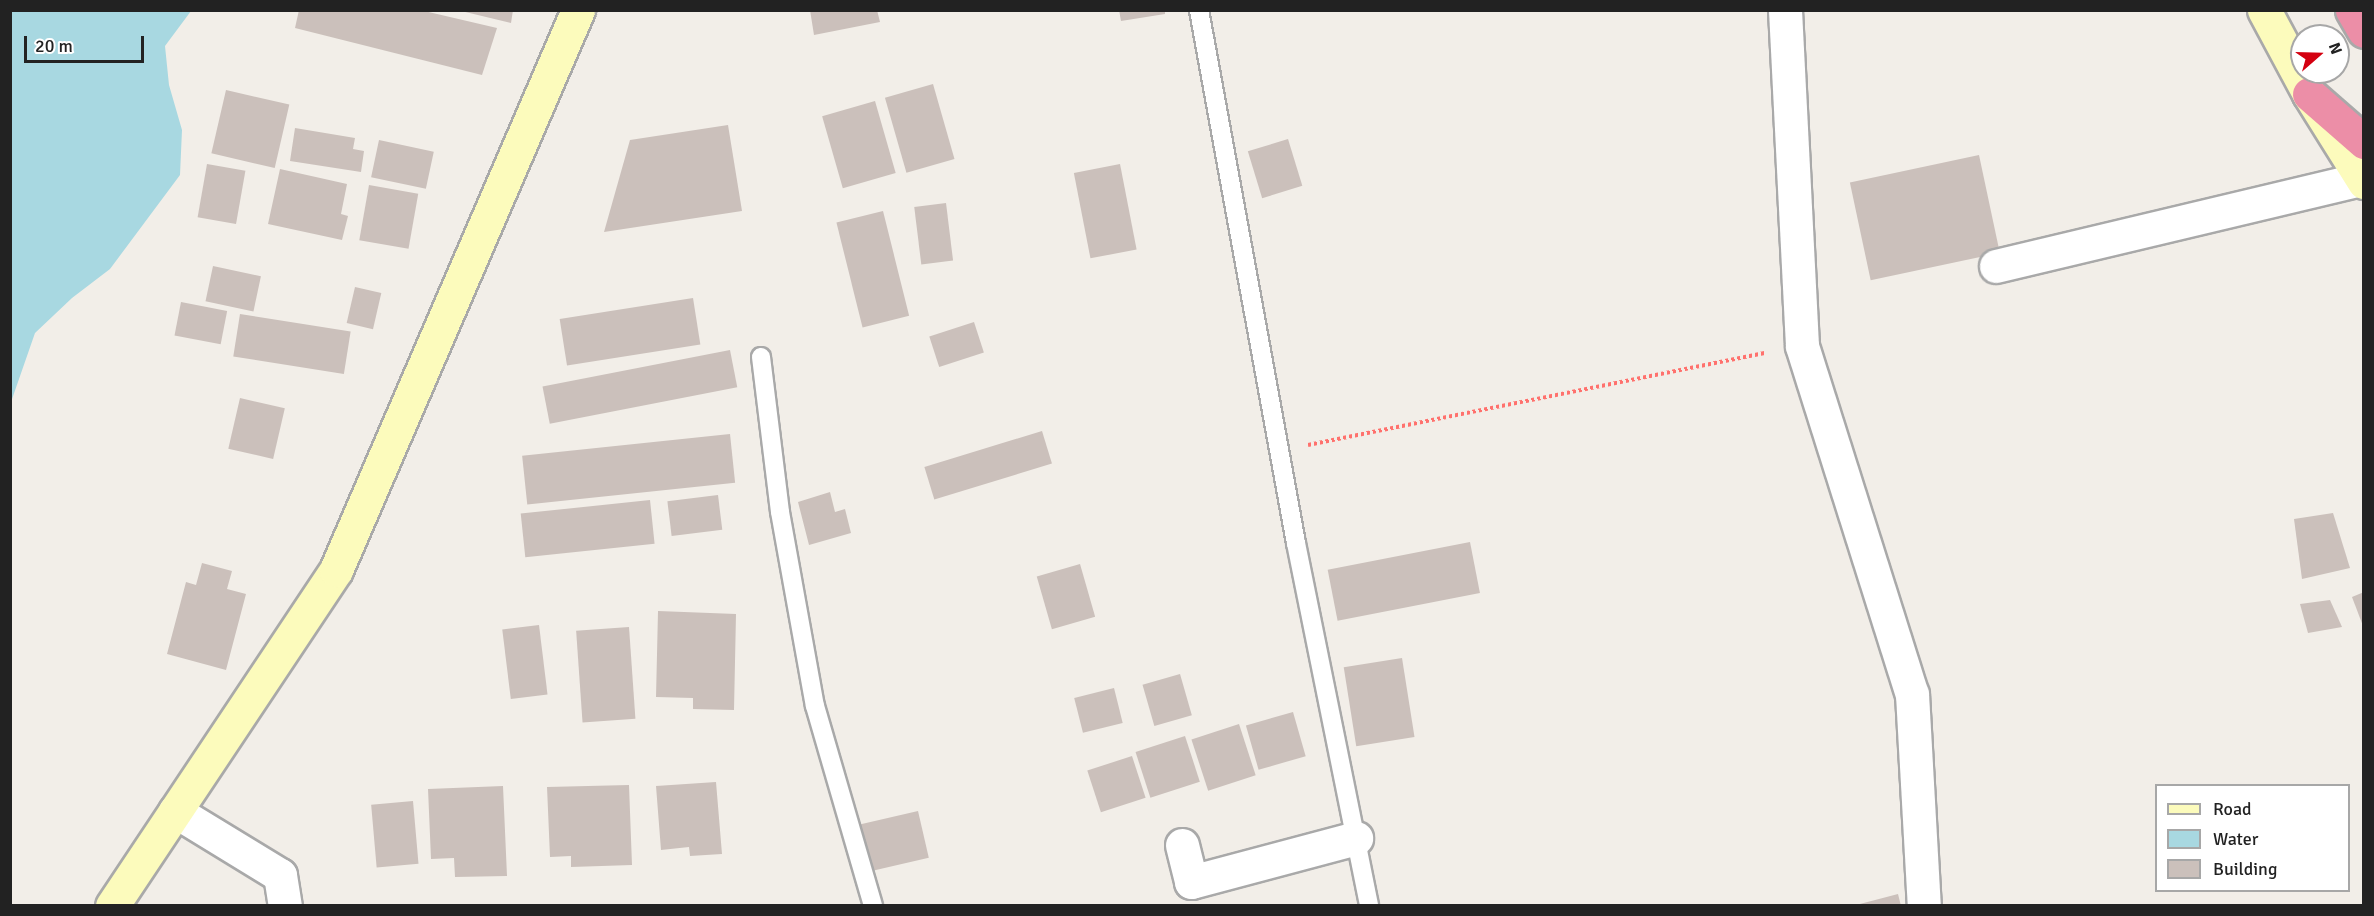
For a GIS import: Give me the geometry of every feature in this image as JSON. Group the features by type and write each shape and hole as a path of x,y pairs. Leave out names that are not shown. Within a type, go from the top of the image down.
{"highway":[{"path":"2352,10 2364,31"},
{"path":"2308,94 2364,142"}],"main road":[{"path":"112,906 336,570 578,10"},
{"path":"2264,10 2308,94 2363,181"}],"street":[{"path":"1785,10 1802,346 1912,694 1924,906"},
{"path":"1996,266 2363,181"},
{"path":"175,811 280,875 285,906"},
{"path":"1182,845 1191,882 1356,838"}],"lane":[{"path":"1199,10 1280,450 1369,906"},
{"path":"760,357 780,512 815,706 873,906"}],"path":[{"path":"1280,450 1802,346"}],"water":[{"path":"11,10 191,11 165,46 169,85 182,130 180,175 110,269 72,298 35,333 11,402"}],"building":[{"path":"299,10 420,10 497,28 482,75 295,28"},
{"path":"457,10 513,10 511,23"},
{"path":"810,10 877,10 880,22 814,35"},
{"path":"1119,10 1165,10 1165,14 1121,21"},
{"path":"933,84 954,159 906,173 885,98"},
{"path":"226,90 289,105 275,168 211,153"},
{"path":"875,101 896,173 843,188 822,116"},
{"path":"728,125 742,211 604,232 630,140"},
{"path":"295,128 355,138 353,149 364,151 361,172 290,161"},
{"path":"1288,139 1302,186 1262,198 1248,151"},
{"path":"379,140 434,152 426,189 371,177"},
{"path":"1979,155 2000,253 1871,280 1850,182"},
{"path":"207,164 245,171 236,224 198,217"},
{"path":"1120,164 1137,249 1090,258 1074,173"},
{"path":"280,169 347,184 341,214 348,216 342,240 268,224"},
{"path":"369,185 418,194 409,249 359,240"},
{"path":"946,203 953,261 921,264 914,207"},
{"path":"883,211 909,316 863,327 836,223"},
{"path":"213,266 261,276 253,311 206,301"},
{"path":"355,287 381,293 373,329 347,323"},
{"path":"693,298 700,344 567,366 560,319"},
{"path":"181,302 227,311 221,344 175,335"},
{"path":"240,314 351,332 344,374 233,356"},
{"path":"974,322 984,352 939,367 929,337"},
{"path":"730,350 737,387 550,424 543,386"},
{"path":"240,398 285,408 273,459 228,449"},
{"path":"1042,431 1052,464 934,499 924,467"},
{"path":"730,434 735,483 527,505 522,456"},
{"path":"830,492 835,512 845,509 851,533 809,545 798,502"},
{"path":"718,495 722,530 672,536 667,501"},
{"path":"650,500 655,544 525,557 521,514"},
{"path":"2333,513 2350,568 2302,579 2294,519"},
{"path":"1470,542 1480,593 1338,621 1328,570"},
{"path":"202,563 232,571 227,589 246,594 226,670 167,654 186,582 196,585"},
{"path":"1080,564 1095,617 1052,629 1037,576"},
{"path":"2364,592 2364,626 2363,626 2352,597"},
{"path":"2330,600 2342,627 2308,633 2300,604"},
{"path":"658,611 736,614 734,710 693,709 693,698 656,697"},
{"path":"539,625 548,694 511,699 502,630"},
{"path":"629,627 635,719 583,722 576,631"},
{"path":"1402,658 1415,737 1356,746 1344,667"},
{"path":"1180,674 1192,715 1154,726 1143,685"},
{"path":"1114,688 1123,723 1083,733 1074,698"},
{"path":"1293,712 1306,756 1259,770 1246,726"},
{"path":"1239,724 1256,775 1208,791 1191,739"},
{"path":"1185,736 1200,782 1150,798 1136,752"},
{"path":"1132,756 1146,798 1101,812 1087,771"},
{"path":"716,782 722,854 690,856 689,847 661,850 656,786"},
{"path":"629,785 632,865 571,867 571,856 550,857 547,787"},
{"path":"503,786 507,876 455,877 454,858 431,859 428,789"},
{"path":"413,801 418,864 377,867 371,805"},
{"path":"918,811 929,858 869,871 859,825"},
{"path":"1898,894 1901,906 1856,906 1856,905"}]}
